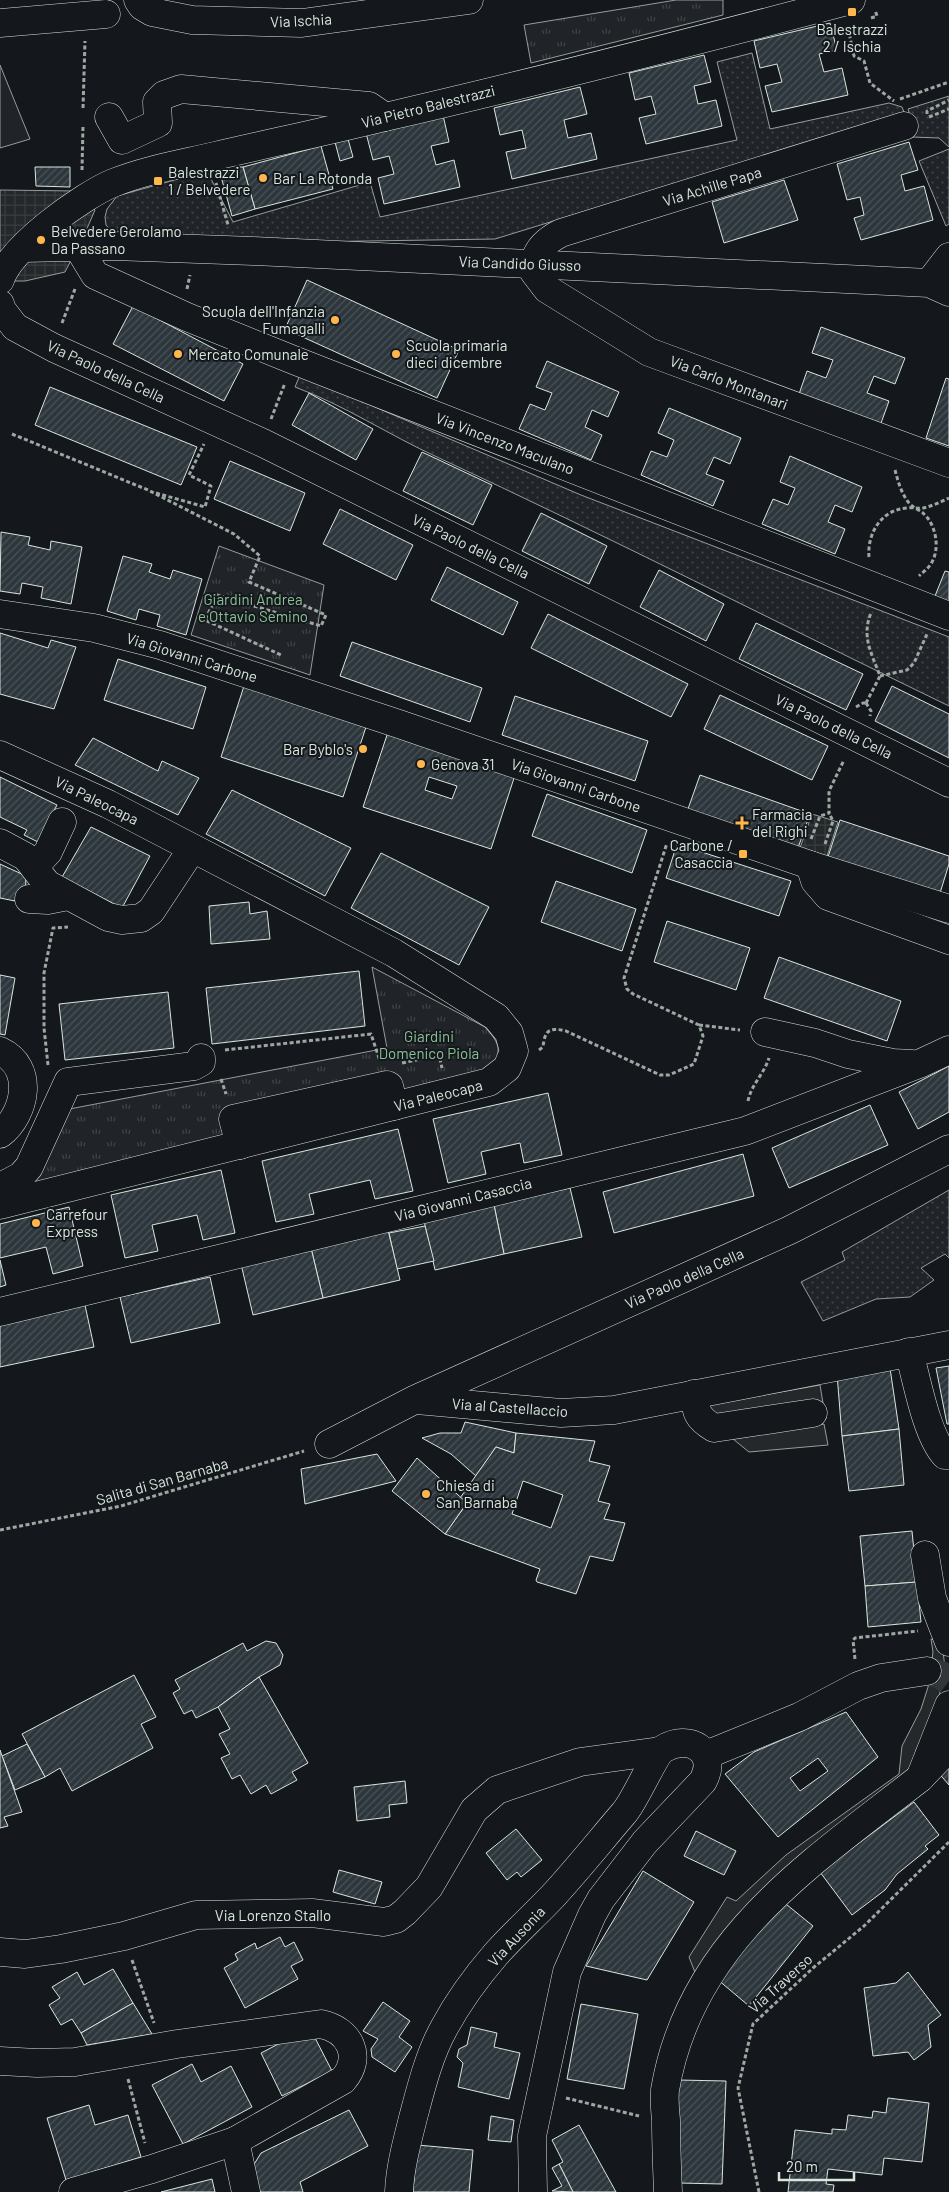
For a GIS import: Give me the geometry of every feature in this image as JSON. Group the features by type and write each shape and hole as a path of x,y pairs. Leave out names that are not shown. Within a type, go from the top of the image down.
{"street":[{"name":"Via Ischia","path":"138,0 142,6 152,12 192,20 302,23 469,0"},
{"name":"Via Pietro Balestrazzi","path":"23,248 57,219 91,194 114,183 170,166 385,117 658,51 861,12"},
{"path":"0,23 96,15"},
{"path":"109,117 122,140 158,123 157,102 164,94 181,89 369,106 385,117"},
{"name":"Via Achille Papa","path":"533,264 536,253 544,244 561,233 915,122"},
{"name":"Via Candido Giusso","path":"78,247 114,246 533,264 939,287 949,257"},
{"path":"0,280 5,268 23,248 78,247"},
{"name":"Via Vincenzo Maculano","path":"78,247 95,275 187,317 332,376 949,616"},
{"name":"Via Carlo Montanari","path":"533,264 534,272 547,289 649,352 949,463"},
{"name":"Via Paolo della Cella","path":"0,304 14,327 54,348 263,443 949,783"},
{"name":"Via Giovanni Carbone","path":"0,614 94,628 160,646 816,857 949,909"},
{"name":"Via Paleocapa","path":"0,755 108,804 394,953 496,1017 504,1024 509,1033 514,1051 512,1060 501,1074 489,1082 387,1086 0,1205"},
{"path":"35,866 48,852 62,822"},
{"path":"0,843 26,857 35,866 47,884 116,919 130,920 141,918 151,911 192,849"},
{"path":"816,857 815,881 828,896 949,940"},
{"path":"29,899 48,900 68,896"},
{"name":"Via Giovanni Casaccia","path":"765,1032 815,1043 848,1054 893,1063 919,1064"},
{"name":"Via Giovanni Casaccia","path":"0,1312 745,1131 919,1064 949,1050"},
{"path":"0,1051 13,1060 19,1069 23,1092 18,1114 0,1134"},
{"path":"0,1187 21,1176 29,1167 59,1083 194,1066 212,1054"},
{"name":"Via Paolo della Cella","path":"328,1444 416,1400 790,1230 949,1149"},
{"name":"Via al Castellaccio","path":"416,1400 561,1413 614,1410 949,1345"},
{"path":"908,1352 931,1433 938,1447 945,1455 949,1455"},
{"path":"694,1394 696,1412 703,1422 714,1428 813,1413"},
{"path":"925,1555 932,1598 948,1640"},
{"path":"706,1755 799,1717 858,1686 881,1678 927,1672"},
{"path":"920,1778 949,1705"},
{"path":"533,2192 532,2136 567,1972 601,1900 645,1842 703,1781 707,1769 706,1755 700,1748 685,1742 672,1744 660,1751"},
{"name":"Via Lorenzo Stallo","path":"0,1952 25,1954 62,1949 124,1936 196,1915 312,1913 384,1922 390,1921 405,1912 428,1887 474,1810 497,1790 580,1762 660,1751"},
{"name":"Via Ausonia","path":"399,2192 400,2176 422,2085 444,2029 468,1991 496,1954 553,1897 626,1810 660,1751"},
{"path":"668,2192 665,2091 684,2021 711,1970 747,1924 799,1873 920,1778 945,1752"},
{"path":"0,2061 54,2063 321,2024 336,2029 344,2036 352,2050 352,2067 337,2085 235,2141 140,2183 73,2192"},
{"path":"235,2141 246,2192"}],"path":[{"path":"861,12 848,31 854,56 864,61 870,83 893,102 949,82"},
{"path":"82,176 96,15"},
{"path":"915,122 927,111 949,100"},
{"path":"214,178 231,234"},
{"path":"186,291 193,266"},
{"path":"61,326 78,281"},
{"path":"267,427 286,381"},
{"path":"12,434 148,490 234,534 260,556 249,582 326,615 322,626 218,595 205,620 289,659"},
{"path":"148,490 205,507 211,486 189,475 206,439"},
{"path":"894,465 909,504 925,515 933,528 936,540 936,552 932,562 916,580"},
{"path":"868,564 869,538 878,523 901,510 931,506 949,498"},
{"path":"866,703 880,676 868,644 866,630 872,611"},
{"path":"880,676 907,670 914,663 928,633"},
{"path":"816,857 832,827 833,821 829,812 829,791 845,758"},
{"path":"820,816 829,812"},
{"path":"668,838 624,978 626,989 699,1025 765,1032 769,1056 765,1071 750,1092 745,1131"},
{"path":"54,928 44,972 44,1028 59,1083"},
{"path":"533,1050 543,1047 544,1037 548,1031 554,1028 566,1031 660,1075 669,1075 694,1064 703,1036 699,1025"},
{"path":"212,1054 371,1034 387,1086 435,1056 440,1059 443,1076"},
{"path":"220,1077 237,1132"},
{"name":"Salita di San Barnaba","path":"0,1530 121,1506 328,1444"},
{"path":"856,1665 853,1640 855,1638 924,1631 926,1641 948,1640"},
{"name":"Via Traverso","path":"759,2192 738,2088 753,2024 813,1968 864,1926 949,1842"},
{"path":"130,1954 155,2026"},
{"path":"122,2054 145,2142"},
{"path":"540,2092 639,2117 646,2100 665,2091"}],"green space":[{"path":"676,0 723,0 723,15 531,63 524,25"},
{"path":"752,53 770,129 889,103 902,107 906,117 703,175 495,239 302,242 111,231 106,225 107,209 117,196 207,171 233,222 370,182 380,217 737,140 717,62"},
{"path":"0,65 30,139 0,148"},
{"path":"949,96 949,147 939,138 912,137 913,124 908,109"},
{"path":"949,149 949,224 946,226 919,161"},
{"path":"300,375 581,495 949,637 949,706 419,448 331,402 295,387"},
{"name":"Giardini Andrea e Ottavio Semino","path":"219,546 324,585 310,675 191,635"},
{"name":"Giardini Domenico Piola","path":"372,967 485,1027 497,1045 498,1054 494,1067 29,1185 59,1111 387,1048"},
{"path":"949,1190 949,1258 945,1254 921,1268 934,1280 910,1297 876,1299 823,1321 801,1282 845,1260 842,1252"}],"shaded area":[{"name":"Belvedere Gerolamo Da Passano","path":"0,190 77,191 95,210 65,272 25,281 12,281 0,277"},
{"path":"812,814 838,822 827,856 800,848"},
{"path":"820,1385 823,1403 712,1421 703,1406"},
{"path":"824,1424 828,1445 749,1452 733,1439"},
{"path":"931,1639 942,1641 945,1669 937,1706 916,1750 914,1766 698,1980 689,1957 727,1897 736,1901 786,1855 899,1774 902,1746 921,1709 929,1684 933,1652"}],"building":[{"path":"830,23 837,50 819,54 824,72 842,68 848,95 772,112 765,86 782,82 777,64 760,68 754,41"},
{"path":"704,55 711,82 694,86 698,104 716,100 722,126 646,144 639,118 656,114 651,96 635,100 629,73"},
{"path":"580,87 587,114 564,120 568,138 591,133 597,159 512,179 506,152 526,148 522,130 500,135 494,108"},
{"path":"443,115 449,142 431,146 436,165 454,160 460,187 384,204 378,178 394,174 389,156 373,160 366,133"},
{"path":"348,139 353,157 340,161 335,142"},
{"path":"909,142 918,170 901,175 905,191 924,186 933,220 861,240 854,218 864,215 860,197 847,200 837,164"},
{"path":"321,146 333,189 255,209 243,167"},
{"path":"35,167 70,167 70,187 36,186"},
{"path":"243,167 255,209 232,216 220,173"},
{"path":"784,180 798,220 724,243 712,202"},
{"path":"307,280 459,350 437,398 285,329"},
{"name":"Mercato Comunale","path":"133,306 243,364 224,401 113,344"},
{"path":"821,327 905,358 895,384 874,376 867,393 889,401 880,426 798,397 807,371 826,378 833,360 812,353"},
{"path":"547,361 619,392 608,417 592,410 585,427 602,435 591,460 519,429 530,404 545,410 552,393 536,387"},
{"path":"946,378 949,379 949,446 926,438"},
{"path":"50,387 197,447 181,485 35,425"},
{"path":"309,393 373,429 356,460 292,425"},
{"path":"669,408 741,438 730,464 714,457 706,474 724,481 713,506 641,475 651,451 667,457 674,440 658,433"},
{"path":"422,452 492,485 473,525 403,491"},
{"path":"790,456 862,487 852,512 835,505 828,522 845,529 835,554 762,524 773,499 788,505 795,488 780,482"},
{"path":"230,461 305,493 290,531 214,499"},
{"path":"340,509 413,545 396,580 323,544"},
{"path":"541,513 607,546 589,584 522,551"},
{"path":"1,532 30,537 28,545 50,550 51,541 82,547 71,604 41,598 43,587 22,583 20,594 0,591"},
{"path":"123,556 152,564 149,572 170,579 173,570 202,579 186,635 157,626 160,615 139,609 136,620 107,611"},
{"path":"447,567 518,602 503,635 431,600"},
{"path":"659,570 724,604 706,641 640,607"},
{"path":"945,571 949,572 949,602 935,596"},
{"path":"548,614 688,684 671,717 531,648"},
{"path":"756,623 863,674 846,710 739,659"},
{"path":"0,633 48,648 51,640 76,647 54,709 0,694"},
{"path":"352,642 482,688 470,722 340,676"},
{"path":"118,659 206,687 193,729 104,700"},
{"path":"244,686 366,727 343,797 221,757"},
{"path":"892,686 949,714 949,758 875,721"},
{"path":"720,695 828,746 812,780 704,729"},
{"path":"515,696 648,741 635,781 502,735"},
{"path":"388,732 515,775 491,849 363,807","holes":["429,777 457,786 452,799 425,790"]},
{"path":"93,738 158,771 162,761 199,778 178,815 75,765"},
{"path":"700,775 810,814 798,848 688,809"},
{"path":"0,777 57,805 38,842 24,835 27,830 0,817"},
{"path":"232,790 351,848 325,896 206,834"},
{"path":"547,794 647,830 632,873 532,836"},
{"path":"840,820 949,856 949,864 940,893 828,857"},
{"path":"91,827 150,856 122,908 62,877"},
{"path":"677,844 791,881 779,916 666,878"},
{"path":"381,853 489,907 459,965 351,908"},
{"path":"0,864 26,876 25,903 0,898"},
{"path":"556,881 636,909 622,951 541,922"},
{"path":"249,902 250,914 267,911 270,939 211,944 209,906"},
{"path":"667,921 750,948 736,990 654,962"},
{"path":"779,957 901,1001 887,1041 764,998"},
{"path":"359,971 365,1026 212,1044 206,988"},
{"path":"0,975 15,978 5,1035 0,1034"},
{"path":"168,992 174,1048 65,1060 59,1004"},
{"path":"949,1066 949,1112 918,1129 899,1092"},
{"path":"548,1093 562,1155 524,1163 520,1143 481,1152 486,1174 448,1183 433,1119"},
{"path":"870,1105 888,1145 789,1188 772,1148"},
{"path":"398,1129 413,1191 375,1199 370,1180 309,1194 314,1214 276,1222 262,1161"},
{"path":"743,1154 754,1196 614,1233 603,1192"},
{"path":"221,1170 235,1233 203,1240 197,1215 152,1225 158,1251 125,1258 111,1195"},
{"path":"570,1188 582,1237 504,1254 494,1205"},
{"path":"494,1205 504,1254 435,1270 424,1221"},
{"path":"69,1207 83,1266 53,1274 46,1247 0,1258 0,1224"},
{"path":"425,1226 434,1261 397,1269 389,1233"},
{"path":"388,1230 400,1280 323,1298 311,1248"},
{"path":"311,1248 323,1298 253,1315 241,1264"},
{"path":"0,1260 6,1285 0,1287"},
{"path":"210,1277 220,1323 131,1343 120,1297"},
{"path":"85,1305 94,1347 0,1367 0,1324"},
{"path":"949,1366 949,1424 947,1424 936,1368"},
{"path":"890,1368 899,1429 842,1436 837,1374"},
{"path":"465,1422 516,1433 514,1453 496,1447 476,1476 451,1454 422,1438 440,1433 461,1433"},
{"path":"899,1429 904,1485 849,1491 842,1436"},
{"path":"516,1433 595,1441 589,1461 610,1466 598,1501 610,1504 604,1519 625,1523 613,1561 590,1556 576,1594 537,1582 540,1569 445,1534 467,1503 460,1498 496,1447 514,1453","holes":["523,1481 563,1495 551,1528 512,1514"]},
{"path":"377,1454 396,1481 305,1504 301,1469"},
{"name":"Chiesa di San Barnaba","path":"417,1458 467,1503 445,1534 392,1491"},
{"path":"912,1531 917,1582 865,1586 860,1536"},
{"path":"917,1582 921,1622 868,1627 865,1586"},
{"path":"266,1641 276,1643 283,1655 280,1665 259,1677 218,1707 196,1718 192,1710 184,1714 173,1693 180,1689 175,1680 243,1643 247,1651"},
{"path":"134,1675 156,1717 141,1724 153,1748 72,1791 60,1768 45,1777 22,1734"},
{"path":"259,1677 308,1763 292,1772 297,1780 271,1794 266,1785 251,1794 240,1775 232,1779 221,1758 230,1754 219,1734 230,1729 218,1707"},
{"path":"846,1712 878,1757 778,1837 725,1774 754,1752","holes":["818,1758 828,1771 800,1791 790,1778"]},
{"path":"27,1744 45,1777 15,1790 2,1756"},
{"path":"0,1750 22,1812 4,1817 8,1826 0,1828"},
{"path":"949,1759 949,1785 936,1770"},
{"path":"405,1781 407,1803 389,1805 390,1817 357,1821 354,1787"},
{"path":"914,1802 939,1835 925,1846 928,1849 897,1874 885,1890 852,1915 820,1872"},
{"path":"516,1829 542,1860 521,1877 517,1872 507,1880 486,1853"},
{"path":"696,1831 736,1851 724,1875 684,1856"},
{"path":"339,1870 382,1882 375,1904 333,1892"},
{"path":"643,1871 694,1902 647,1980 586,1966"},
{"path":"781,1900 813,1926 749,2006 717,1979"},
{"path":"280,1937 285,1947 294,1942 303,1960 291,1966 298,1979 245,2008 224,1968 238,1960 235,1954 255,1943 257,1949"},
{"path":"113,1969 133,2003 81,2033 72,2019 61,2025 49,2005 60,1998 52,1987 77,1972 84,1985"},
{"path":"908,1972 941,2015 928,2025 931,2047 914,2060 908,2052 873,2056 864,1988 896,1983"},
{"path":"383,2002 410,2021 399,2037 412,2047 395,2072 372,2057 371,2049 378,2039 363,2031"},
{"path":"133,2003 152,2034 87,2045 81,2033"},
{"path":"581,2004 638,2014 624,2089 567,2079"},
{"path":"471,2027 497,2033 494,2047 520,2053 509,2099 458,2087 463,2063 457,2057 459,2049 467,2045"},
{"path":"312,2032 332,2071 282,2096 261,2053 294,2036"},
{"path":"192,2064 201,2082 231,2066 252,2107 183,2144 152,2085"},
{"path":"678,2080 726,2081 722,2184 679,2183"},
{"path":"888,2098 929,2103 922,2162 884,2158 882,2175 828,2169 826,2184 834,2185 833,2192 788,2192 795,2130 832,2134 832,2129 846,2130 848,2115 872,2118 873,2111 886,2113"},
{"path":"89,2105 95,2125 128,2115 141,2157 66,2180 47,2118"},
{"path":"349,2110 368,2146 300,2182 303,2192 260,2192 253,2166 261,2153"},
{"path":"491,2116 514,2120 511,2142 488,2140"},
{"path":"579,2125 616,2192 573,2192 559,2164 563,2162 552,2140"},
{"path":"417,2145 473,2150 469,2192 413,2192"},
{"path":"559,2164 573,2192 552,2191 562,2186 552,2168"},
{"path":"212,2179 215,2192 161,2192"}],"tunnel":[{"path":"927,1671 941,1675 949,1681"}],"place":[{"name":"Balestrazzi 2 / Ischia","path":"852,12"},
{"name":"Bar La Rotonda","path":"263,178"},
{"name":"Balestrazzi 1 / Belvedere","path":"158,181"},
{"name":"Belvedere Gerolamo Da Passano","path":"41,240"},
{"name":"Scuola dell'Infanzia Fumagalli","path":"335,320"},
{"name":"Mercato Comunale","path":"178,354"},
{"name":"Scuola primaria dieci dicembre","path":"396,354"},
{"name":"Bar Byblo's","path":"363,749"},
{"name":"Genova 31","path":"421,764"},
{"name":"Farmacia del Righi","path":"742,823"},
{"name":"Carbone / Casaccia","path":"743,854"},
{"name":"Carrefour Express","path":"36,1223"},
{"name":"Chiesa di San Barnaba","path":"426,1494"}]}
